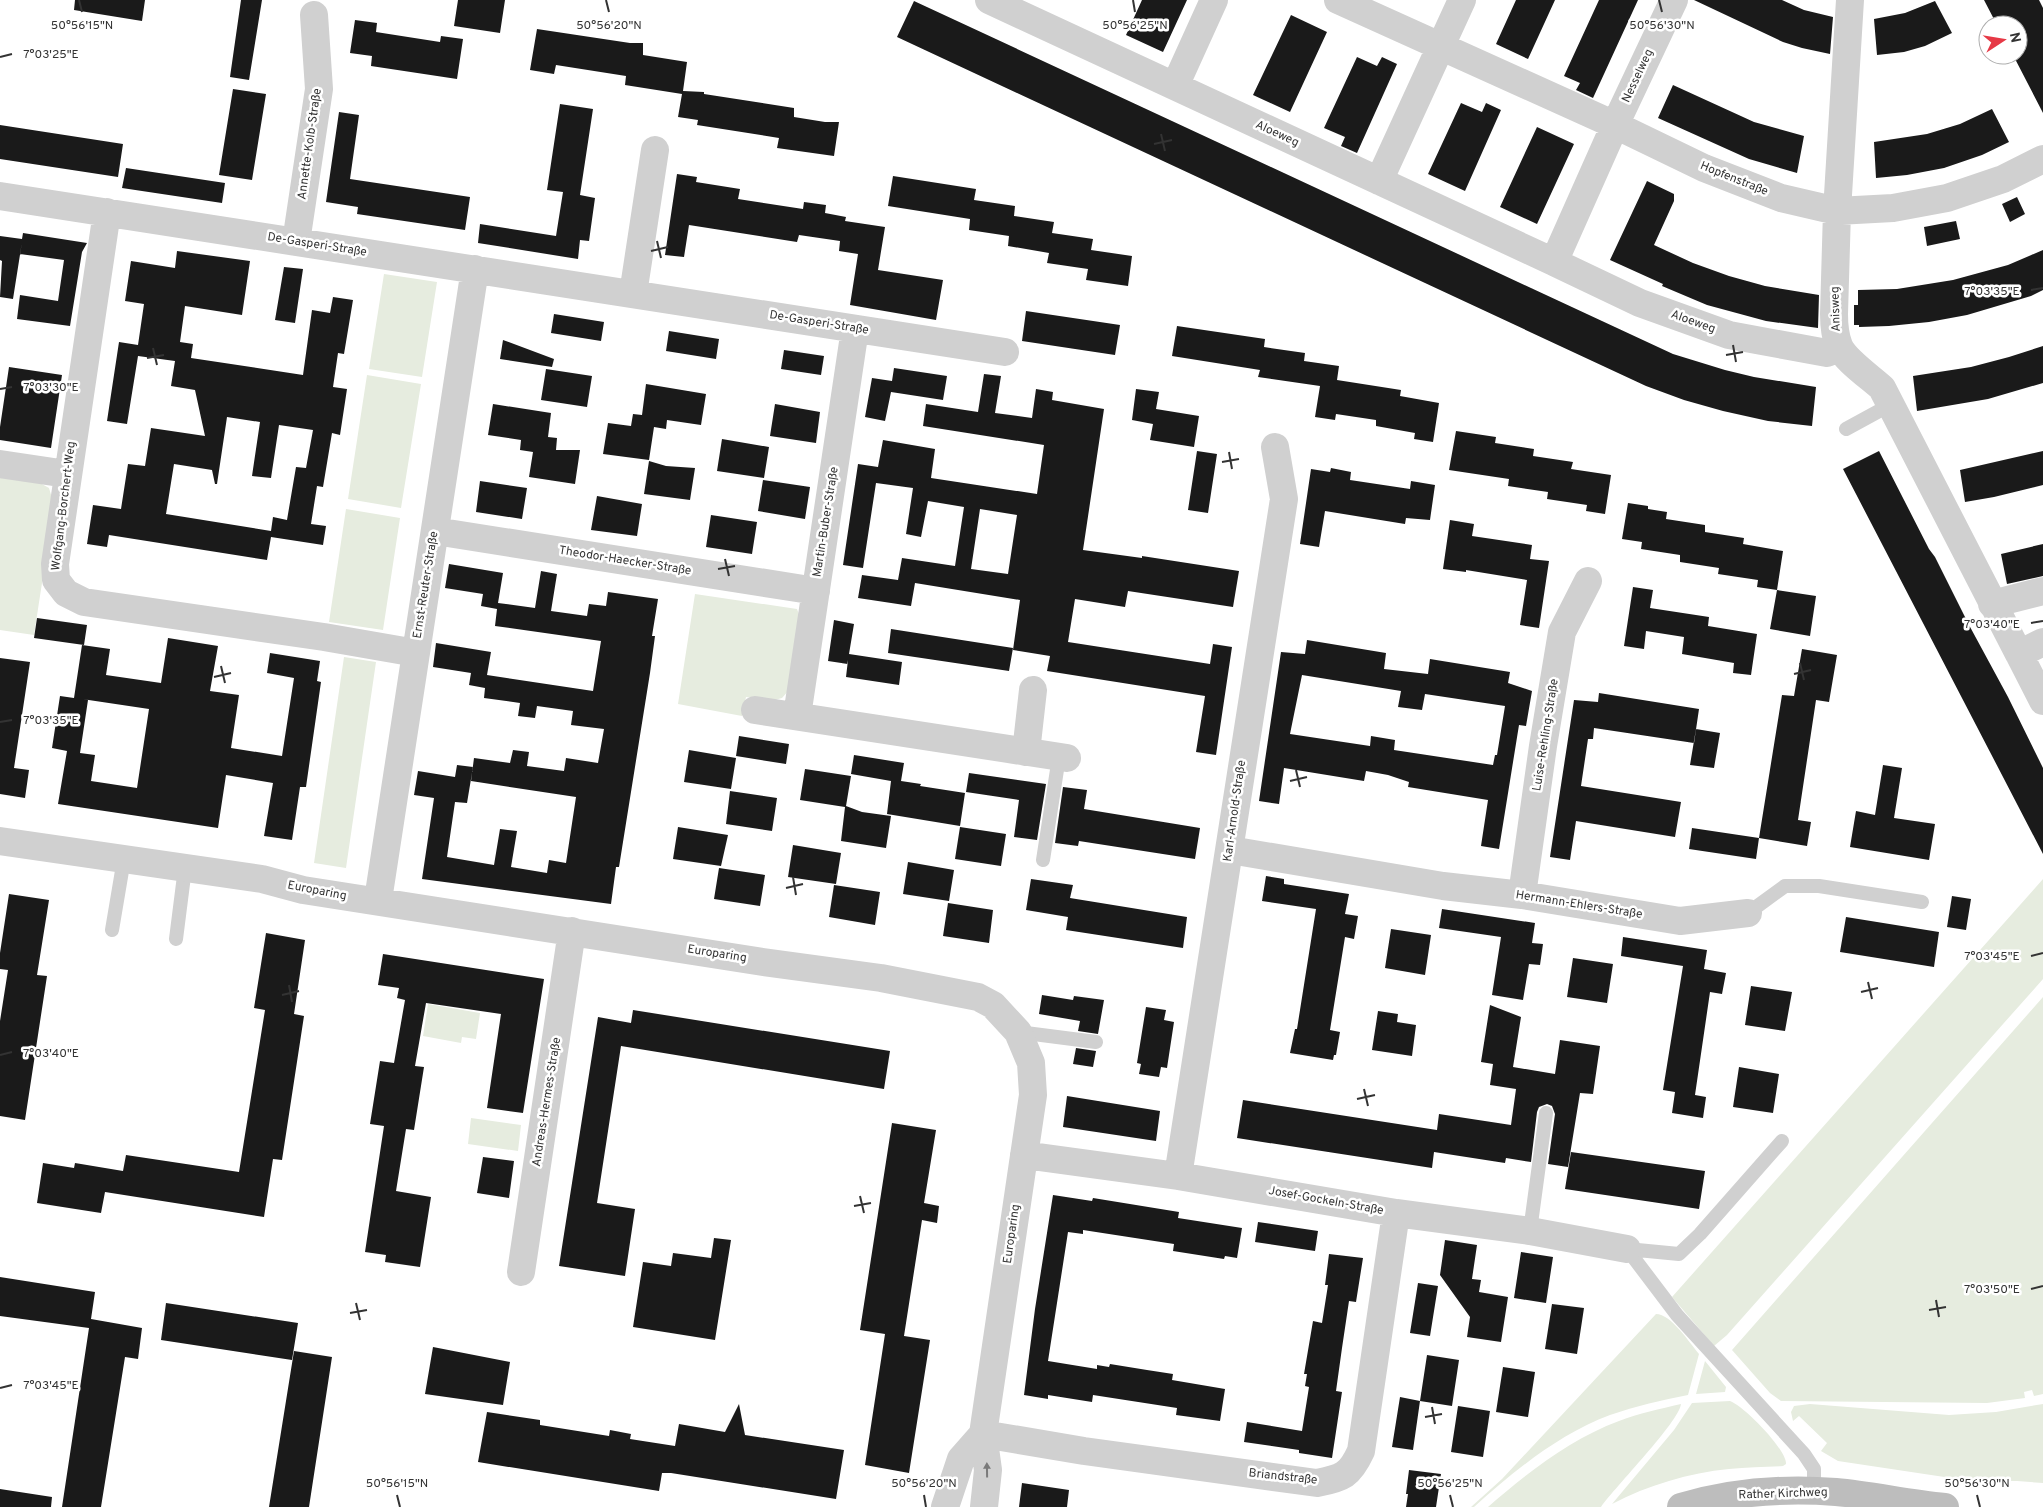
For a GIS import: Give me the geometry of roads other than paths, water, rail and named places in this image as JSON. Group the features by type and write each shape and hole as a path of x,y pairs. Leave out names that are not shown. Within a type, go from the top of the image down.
{"main road":[{"name":"Rather Kirchweg","path":"1681,1507 1737,1495 1814,1491 1945,1507"}],"street":[{"path":"1176,86 1214,0"},
{"name":"Hopfenstraße","path":"1338,0 1744,185 1781,198 1837,211 1893,208 1947,198 2003,179 2043,159"},
{"path":"1379,181 1462,0"},
{"name":"Nesselweg","path":"1615,125 1674,0"},
{"name":"Anisweg","path":"1850,0 1837,211 1834,326 1839,347 1882,388 2043,702"},
{"name":"Aloeweg","path":"997,2 1640,303 1729,335 1827,353 1839,347"},
{"name":"Annette-Kolb-Straße","path":"296,242 319,89 314,16"},
{"path":"1554,262 1615,125"},
{"path":"633,294 655,150"},
{"name":"De-Gasperi-Straße","path":"0,196 1005,352"},
{"name":"Wolfgang-Borchert-Weg","path":"107,212 67,474 55,564 56,580 66,593 84,602 324,637 416,653"},
{"name":"Ernst-Reuter-Straße","path":"378,900 475,270"},
{"name":"Martin-Buber-Straße","path":"797,716 855,328"},
{"name":"Karl-Arnold-Straße","path":"1178,1176 1230,850 1250,702 1284,499 1275,447"},
{"path":"0,464 67,474"},
{"name":"Theodor-Haecker-Straße","path":"435,531 816,591"},
{"name":"Luise-Rehling-Straße","path":"1522,895 1543,746 1562,632 1588,581"},
{"path":"1992,604 2043,591"},
{"path":"2019,654 2043,642"},
{"path":"1026,752 1033,690"},
{"path":"755,710 1063,757"},
{"name":"Europaring","path":"0,840 262,879 303,890 378,900 764,962 882,978 978,997 993,1006 1018,1032 1031,1063 1032,1095 983,1434 988,1470 984,1507"},
{"name":"Hermann-Ehlers-Straße","path":"1230,850 1443,886 1522,895 1680,921 1748,913"},
{"name":"Andreas-Hermes-Straße","path":"521,1272 572,932"},
{"name":"Josef-Gockeln-Straße","path":"1024,1155 1178,1176 1396,1213 1530,1231 1627,1249"},
{"name":"Briandstraße","path":"983,1434 1102,1453 1317,1483 1340,1479 1354,1467 1361,1451 1396,1213"},
{"path":"945,1507 961,1459 983,1434"}],"lane":[{"path":"1846,429 1890,405"},
{"path":"1043,860 1063,757"},
{"path":"112,930 124,859"},
{"path":"176,939 185,868"},
{"name":"Hermann-Ehlers-Straße","path":"1748,913 1785,886 1819,886 1922,902"},
{"path":"1018,1032 1096,1042"},
{"path":"1530,1231 1546,1113"},
{"path":"1627,1249 1679,1254 1700,1234 1782,1141"},
{"path":"1627,1249 1677,1315 1804,1454 1814,1469 1814,1491"}]}
